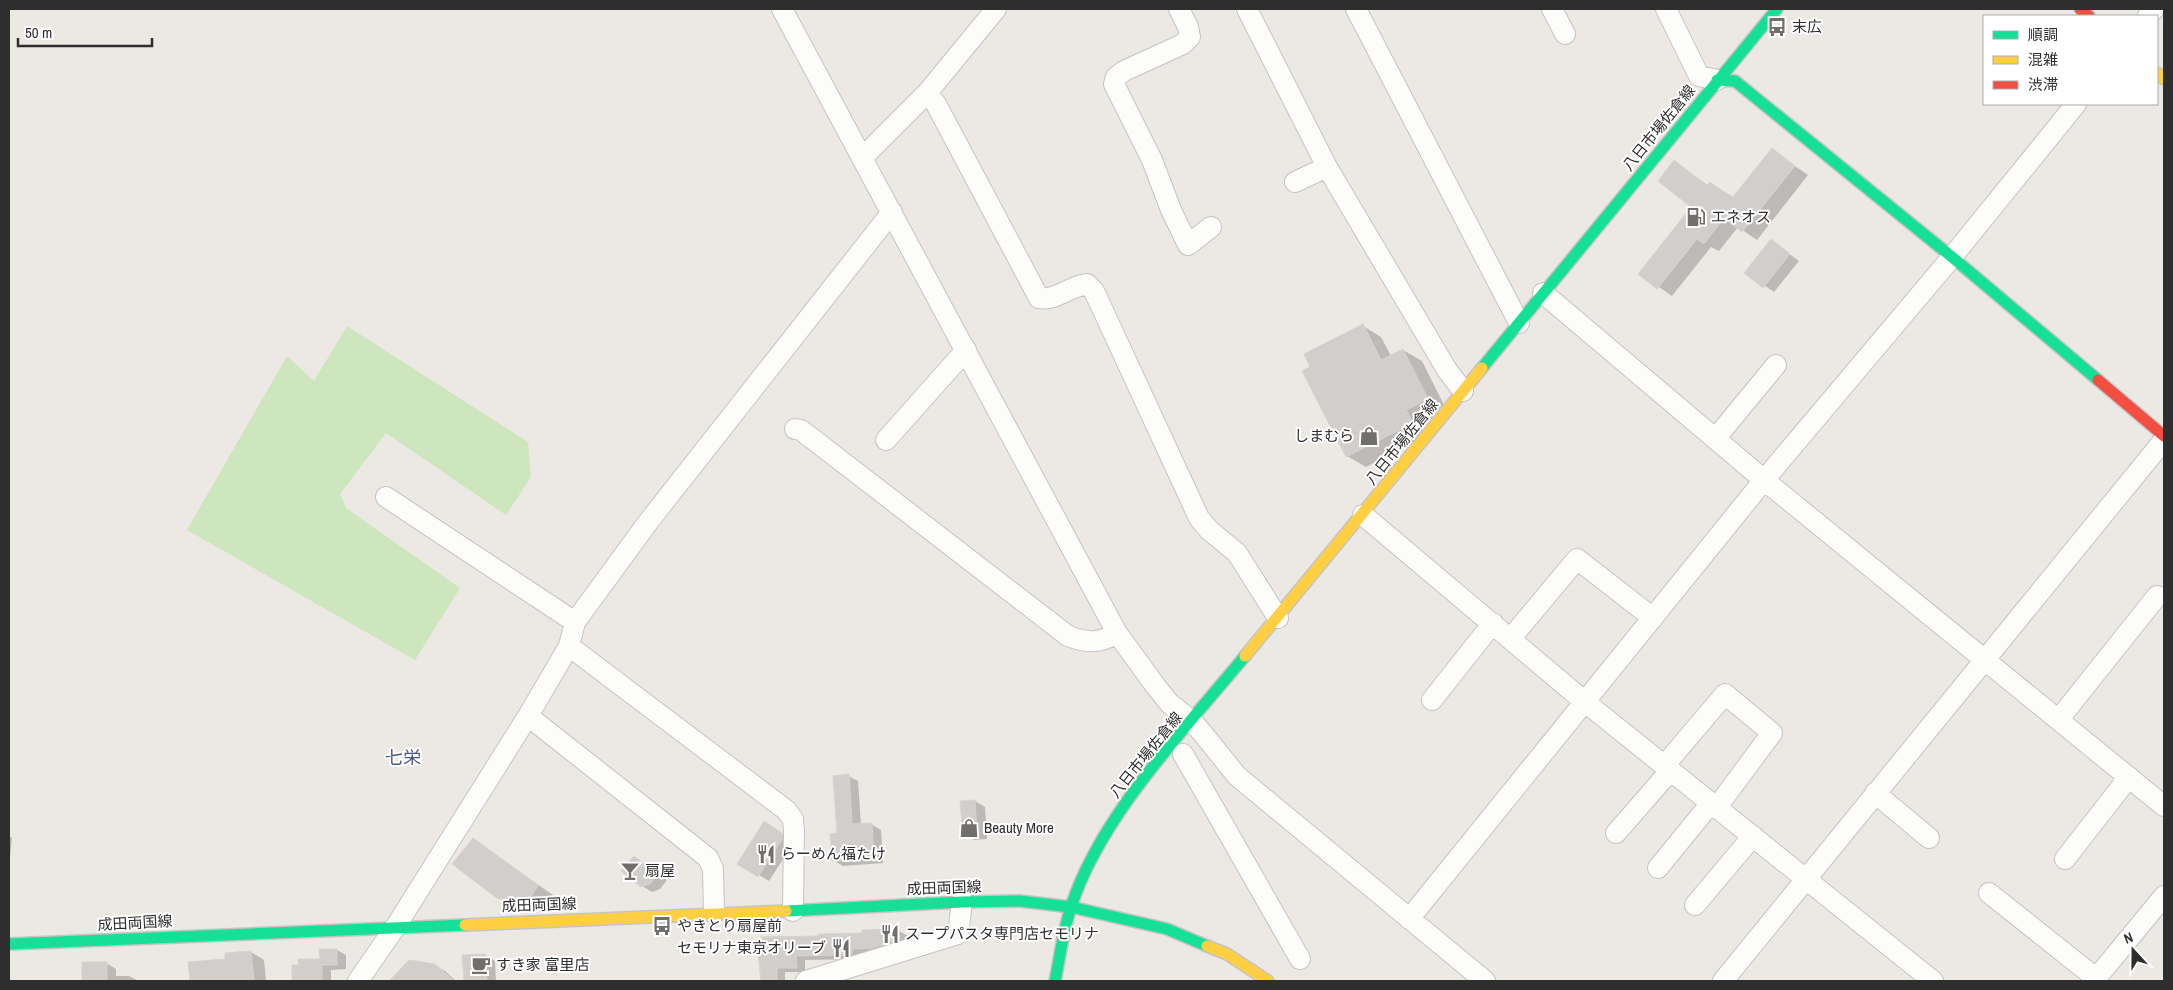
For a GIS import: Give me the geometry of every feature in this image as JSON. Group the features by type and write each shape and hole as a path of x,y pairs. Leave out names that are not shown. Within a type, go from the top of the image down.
{"main road":[{"name":"八日市場佐倉線","path":"1071,907 1085,874 1112,823 1136,788 1363,515 1463,390 1777,9"},
{"path":"1717,80 1735,81 1952,257 2164,436"},
{"name":"成田両国線","path":"9,944 396,926 1020,901 1071,907 1167,930 1227,954 1268,981"},
{"path":"1055,981 1071,907"}],"street":[{"path":"782,9 1117,633 1166,699 1192,721 1238,776 1409,919 1476,978"},
{"path":"862,158 927,93 996,9"},
{"path":"1179,9 1188,27 1190,37 1178,47 1124,71 1116,77 1114,84 1152,160 1170,210 1188,245 1211,227"},
{"path":"1247,9 1327,167 1447,370 1463,390"},
{"path":"1356,9 1519,323"},
{"path":"1552,9 1565,34"},
{"path":"1666,9 1699,76 1717,80"},
{"path":"927,93 936,104 1039,298 1049,300 1076,286 1087,284 1094,291 1198,518 1209,530 1237,553 1278,618"},
{"path":"1409,919 1764,480 1952,257 2075,105"},
{"path":"1295,182 1327,167"},
{"path":"358,981 396,926 528,716 569,646 575,622 649,521 892,212"},
{"path":"1543,293 1764,480 2164,806"},
{"path":"886,440 966,350"},
{"path":"1715,439 1776,364"},
{"path":"795,429 800,430 1068,636 1092,643 1104,641 1117,633"},
{"path":"1723,981 2164,440"},
{"path":"386,497 575,622"},
{"path":"1363,515 1494,623 1585,702 1933,981"},
{"path":"1511,638 1577,558 1652,618"},
{"path":"2059,719 2157,596"},
{"path":"1432,700 1494,623"},
{"path":"569,646 786,810 793,819 794,831 793,911"},
{"path":"1616,833 1725,694 1772,732 1714,805 1658,868"},
{"path":"528,716 708,858 713,869 714,913"},
{"path":"1183,754 1300,959"},
{"path":"2065,859 2129,777"},
{"path":"1876,793 1929,838"},
{"path":"1695,905 1753,836"},
{"path":"1989,893 2096,980 2164,896"},
{"path":"806,981 958,934 962,902"}],"green space":[{"path":"347,326 528,442 531,477 506,515 386,433 340,494 346,508 460,588 415,660 187,530 287,356 314,381"}],"building":[{"path":"1772,148 1795,166 1742,232 1724,218 1704,244 1697,239 1657,289 1638,274 1691,207 1658,181 1674,160 1707,186 1710,182 1732,198"},
{"path":"1771,239 1790,254 1763,288 1744,273"},
{"path":"1363,324 1381,360 1403,349 1428,399 1406,410 1413,423 1346,457 1302,371 1310,367 1304,354"},
{"path":"849,774 852,824 872,823 874,858 832,861 830,834 837,833 833,776"},
{"path":"975,800 977,834 963,835 960,801"},
{"path":"764,821 782,833 782,839 758,877 737,864"},
{"path":"473,838 538,885 531,897 498,899 452,864"},
{"path":"634,856 658,873 650,884 641,887 621,871"},
{"path":"899,929 899,940 871,948 852,949 852,954 850,955 796,956 797,968 777,968 777,981 761,981 758,952 761,952 761,937 818,936 818,934 862,933 862,930"},
{"path":"319,949 337,949 337,965 322,965 322,981 292,981 292,965 299,965 298,959 320,959"},
{"path":"251,951 254,981 190,981 188,962 225,959 225,953"},
{"path":"485,954 487,981 464,981 462,955"},
{"path":"409,960 435,964 454,981 389,981"},
{"path":"82,962 107,962 107,981 82,981"}],"traffic: fast":[{"path":"1482,368 1777,9"},
{"path":"1717,80 1735,81 1952,257 2098,380"},
{"path":"1055,981 1068,916 1084,873 1102,840 1146,775 1245,656"},
{"path":"786,911 1020,901 1071,907 1167,929 1207,946"},
{"path":"9,944 465,925"}],"traffic: slow":[{"path":"2158,74 2164,79"},
{"path":"1245,656 1482,368"},
{"path":"465,925 786,911"},
{"path":"1207,946 1227,954 1268,981"}],"traffic: jam":[{"path":"2080,9 2088,15"},
{"path":"2098,380 2164,436"}],"place":[{"name":"末広","path":"1777,27"},
{"name":"エネオス","path":"1696,217"},
{"name":"しまむら","path":"1369,436"},
{"name":"Beauty More","path":"969,828"},
{"name":"らーめん福たけ","path":"766,854"},
{"name":"扇屋","path":"630,871"},
{"name":"やきとり扇屋前","path":"662,926"},
{"name":"スープパスタ専門店セモリナ","path":"890,934"},
{"name":"セモリナ東京オリーブ","path":"841,948"},
{"name":"すき家 富里店","path":"481,965"}],"district":[{"name":"七栄","path":"403,758"}]}
